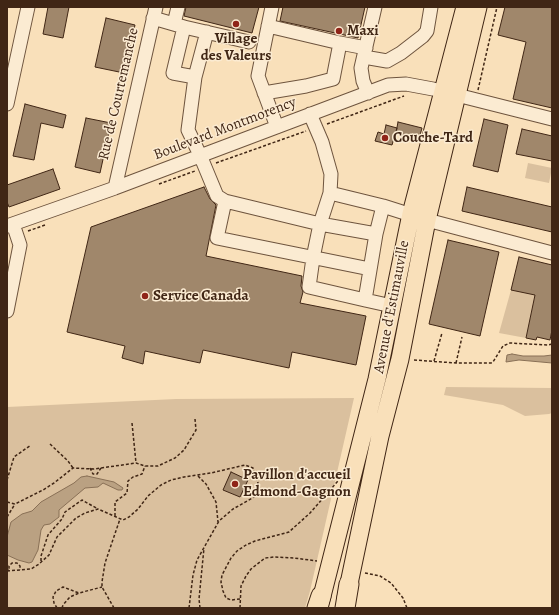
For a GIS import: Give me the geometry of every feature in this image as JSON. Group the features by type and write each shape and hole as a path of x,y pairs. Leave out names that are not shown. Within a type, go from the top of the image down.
{"highway":[{"path":"344,608 350,584"}],"main road":[{"name":"Avenue d'Estimauville","path":"350,584 380,436 400,358 466,7"},
{"name":"Avenue d'Estimauville","path":"319,604 377,379 411,214 478,7"}],"street":[{"path":"7,104 28,7"},
{"path":"178,7 179,26 173,73 195,77"},
{"path":"272,7 258,76 276,127"},
{"path":"368,93 363,81 361,68 375,7"},
{"path":"268,26 340,43 387,61 401,54 423,36 427,31 432,7"},
{"path":"154,13 179,26 249,42"},
{"name":"Rue de Courtemanche","path":"114,188 154,13"},
{"path":"207,32 195,77 188,130 218,196 225,201 320,224 376,234"},
{"path":"264,94 333,79 340,43"},
{"name":"Boulevard Montmorency","path":"10,225 114,188 388,85 406,84 450,93 552,119"},
{"path":"310,114 322,142 331,174 330,193 320,224 309,287 392,306"},
{"path":"330,193 552,253"},
{"path":"225,201 217,238 370,269"},
{"path":"364,300 382,206"},
{"path":"7,308 20,245 10,225"}],"path":[{"path":"476,100 497,7"},
{"path":"434,361 442,334"},
{"path":"456,363 462,337"},
{"path":"400,358 456,363 491,363 503,346 510,343 552,344"},
{"path":"7,517 15,504 54,484 73,468 101,468 136,463 145,466 158,466 175,458 184,450 196,430 195,419"},
{"path":"132,423 136,463"},
{"path":"50,444 68,461 73,468"},
{"path":"7,480 14,457 31,445"},
{"path":"41,561 48,535 65,512 82,500 123,520 138,509 148,496 171,480 198,476 245,465 253,468 259,486 256,496 233,509 218,524 204,547 197,560 193,575 189,608"},
{"path":"114,502 126,493 128,481 133,477 142,474 145,466"},
{"path":"90,468 93,474 97,474 101,468"},
{"path":"256,477 278,473"},
{"path":"198,476 206,484 216,502 218,524"},
{"path":"240,599 231,600 226,598 221,582 222,575 231,558 246,545 289,532 310,513 329,491"},
{"path":"111,498 114,502 115,517"},
{"path":"7,502 15,504"},
{"path":"20,571 20,566 17,563 12,563 9,566 8,570 20,571 31,569 49,555 57,537 76,518 85,513 98,509"},
{"path":"114,608 102,587 106,562 120,519"},
{"path":"200,608 199,599 204,547"},
{"path":"240,608 241,586 246,576 251,569 265,558 294,558 317,561"},
{"path":"364,573 380,576 391,583 403,598 407,608"},
{"path":"57,608 53,597 56,591 63,587 79,593"},
{"path":"62,608 70,597 102,587"}],"shaded area":[{"path":"528,163 552,168 549,183 525,178"},
{"path":"538,284 526,338 499,333 511,290"},
{"path":"512,354 523,356 552,355 552,363 519,360 506,362 507,355"},
{"path":"446,387 552,388 552,413 525,416 503,405 444,395"},
{"path":"354,398 305,608 7,608 7,407 176,399"},
{"path":"87,476 114,482 123,488 122,490 118,490 103,483 98,487 85,488 59,510 59,517 50,524 44,525 41,530 38,550 32,562 29,563 18,560 7,555 7,537 11,522 22,514 32,511 41,502 74,483 81,477"}],"building":[{"path":"48,7 69,7 63,38 43,34"},
{"name":"Village des Valeurs","path":"186,7 259,7 252,33 184,16"},
{"name":"Maxi","path":"283,7 365,7 358,38 280,21"},
{"path":"505,7 552,7 552,108 513,99 526,42 498,35"},
{"path":"106,18 135,25 124,73 95,67"},
{"path":"25,104 66,115 63,128 41,123 34,160 13,156"},
{"path":"86,118 111,123 100,173 75,167"},
{"path":"484,119 508,125 498,172 473,166"},
{"path":"398,122 422,128 419,139 396,133"},
{"name":"Couche-Tard","path":"386,125 397,128 392,145 375,141 378,132 384,134"},
{"path":"522,129 552,136 552,161 516,154"},
{"path":"53,169 60,189 9,207 7,202 7,185"},
{"name":"Service Canada","path":"204,187 210,199 216,205 206,256 302,276 301,286 303,292 300,303 366,316 356,365 292,352 289,368 203,350 200,363 145,351 143,364 122,358 125,346 67,332 91,227"},
{"path":"467,187 552,207 552,232 462,211"},
{"path":"448,240 499,252 480,336 429,324"},
{"path":"519,257 552,265 552,330 550,340 537,337 536,340 526,338 535,295 511,290"},
{"name":"Pavillon d'accueil Edmond-Gagnon","path":"231,472 248,480 240,497 223,490"}],"place":[{"name":"Village des Valeurs","path":"236,24"},
{"name":"Maxi","path":"339,31"},
{"name":"Couche-Tard","path":"385,138"},
{"name":"Service Canada","path":"145,296"},
{"name":"Pavillon d'accueil Edmond-Gagnon","path":"235,484"}]}
